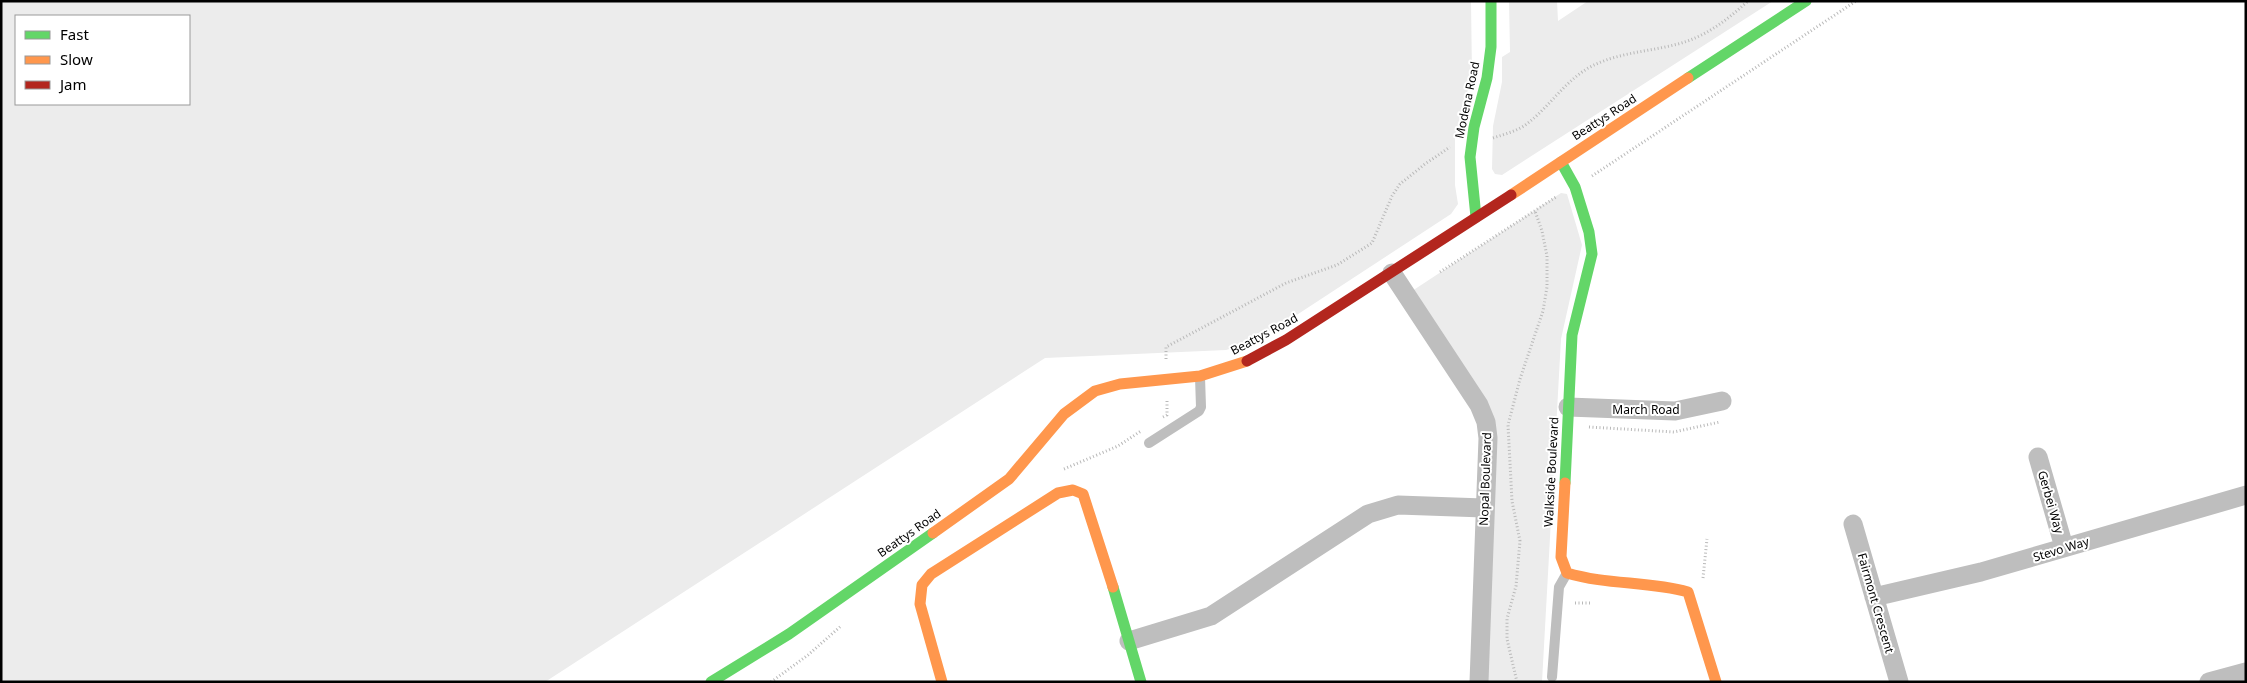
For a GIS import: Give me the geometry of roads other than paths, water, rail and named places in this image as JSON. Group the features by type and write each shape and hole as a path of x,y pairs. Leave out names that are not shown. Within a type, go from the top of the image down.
{"street":[{"name":"Modena Road","path":"1476,217 1471,172 1491,47 1490,1"},
{"name":"Beattys Road","path":"711,682 789,634 1009,479 1064,414 1095,391 1120,384 1200,376 1245,362 1286,340 1476,217 1489,199 1561,162 1806,1"},
{"name":"Modena Road","path":"1476,141 1479,165 1489,199"},
{"name":"Walkside Boulevard","path":"1561,162 1575,187 1589,232 1592,254 1572,334 1561,557 1567,574"},
{"name":"Nopal Boulevard","path":"1392,273 1479,405 1486,422 1488,438 1479,682"},
{"name":"March Road","path":"1568,407 1675,411 1722,401"},
{"name":"Gerbei Way","path":"2038,457 2064,547"},
{"path":"942,682 920,604 922,585 931,574 1058,493 1073,490 1083,494 1091,514 1141,682"},
{"name":"Stevo Way","path":"1874,597 1981,572 2246,495"},
{"path":"1129,641 1211,616 1368,514 1398,505 1484,508"},
{"name":"Fairmont Crescent","path":"1853,524 1899,682"},
{"path":"1567,574 1583,580 1671,586 1688,592 1716,682"},
{"path":"2209,682 2246,672"}],"lane":[{"path":"1149,442 1199,411 1201,407 1200,376"},
{"path":"1552,677 1559,587 1567,574"}]}
